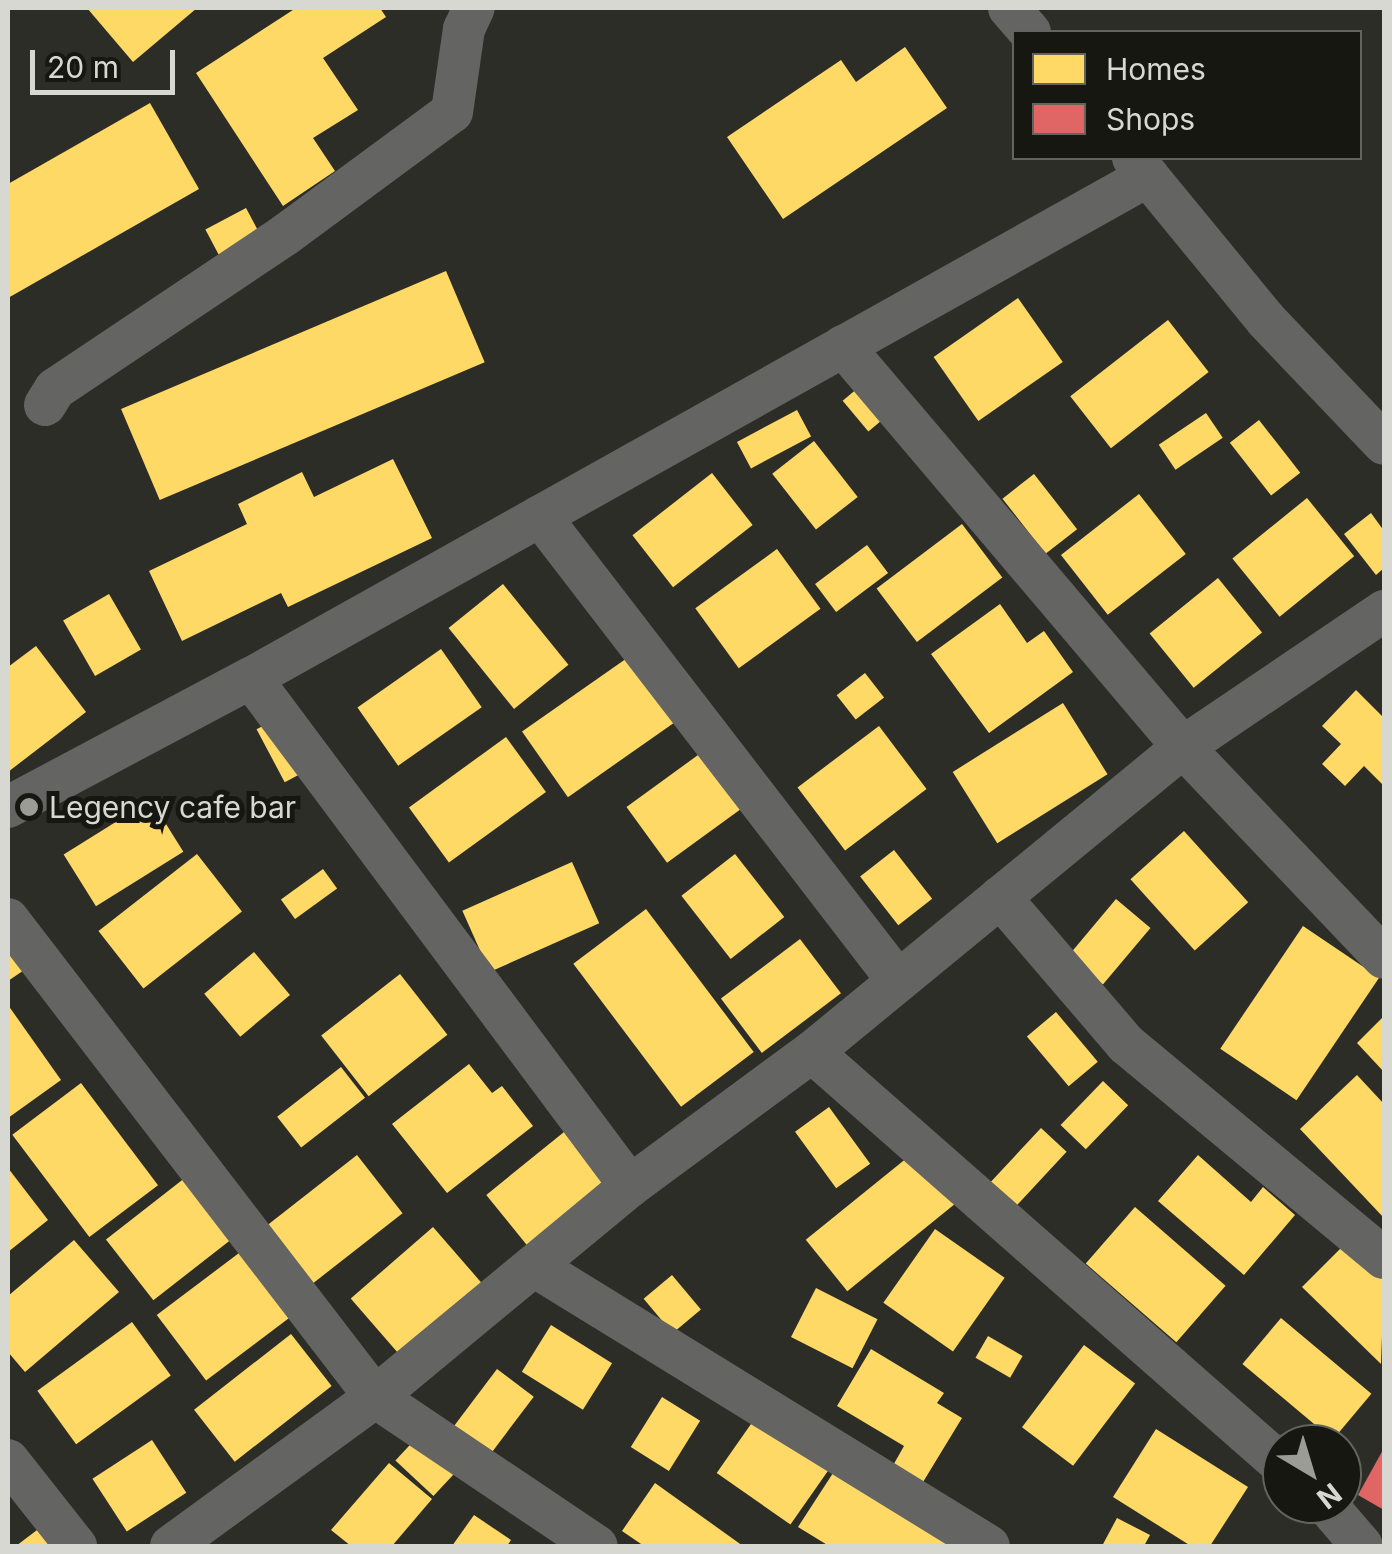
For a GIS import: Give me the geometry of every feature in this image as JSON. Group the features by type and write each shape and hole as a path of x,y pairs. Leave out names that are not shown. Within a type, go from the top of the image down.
{"street":[{"path":"36,399 285,235 452,112 464,29 474,8"},
{"path":"1009,8 1028,30"},
{"path":"8,807 251,678 843,346 1140,167 1266,320 1384,444"},
{"path":"843,346 1183,748 1384,958"},
{"path":"540,516 898,980"},
{"path":"171,1546 375,1397 630,1186 812,1052 1183,748 1384,611"},
{"path":"251,678 630,1186"},
{"path":"1000,897 1126,1044 1384,1258"},
{"path":"8,919 375,1397 597,1546"},
{"path":"812,1052 1262,1448"},
{"path":"534,1266 989,1546"},
{"path":"8,1460 76,1546"},
{"path":"1343,1524 1362,1546"}],"building: Homes":[{"path":"87,8 197,8 133,62"},
{"path":"296,8 380,8 386,17 323,58 358,110 313,138 335,171 283,206 196,73"},
{"path":"905,47 947,108 783,219 727,137 841,60 856,82"},
{"path":"150,103 199,189 8,298 8,184"},
{"path":"246,208 265,244 225,266 205,230"},
{"path":"446,271 485,362 160,500 121,409"},
{"path":"1018,298 1063,362 978,421 934,357"},
{"path":"1168,320 1209,372 1111,448 1070,396"},
{"path":"871,377 897,408 868,431 843,401"},
{"path":"797,410 811,436 751,468 737,442"},
{"path":"1206,413 1223,438 1176,470 1159,445"},
{"path":"1259,420 1300,473 1271,496 1230,443"},
{"path":"814,441 858,497 816,530 772,474"},
{"path":"393,459 432,538 288,607 281,593 182,641 149,571 247,524 238,504 302,472 314,497"},
{"path":"712,473 753,525 673,587 632,535"},
{"path":"1034,474 1077,529 1046,554 1002,499"},
{"path":"1139,494 1186,554 1108,615 1061,555"},
{"path":"1307,498 1354,556 1280,617 1232,558"},
{"path":"1371,513 1384,531 1384,568 1376,575 1344,534"},
{"path":"962,524 1002,578 917,642 877,588"},
{"path":"867,545 888,573 836,612 815,584"},
{"path":"777,549 820,609 739,668 695,608"},
{"path":"1218,578 1262,632 1194,688 1150,633"},
{"path":"503,584 568,665 514,709 449,628"},
{"path":"109,594 141,649 95,676 63,620"},
{"path":"1000,604 1027,643 1044,631 1073,672 989,733 931,654"},
{"path":"36,646 86,712 8,772 8,667"},
{"path":"441,649 482,707 398,766 357,708"},
{"path":"640,649 686,715 568,797 522,732"},
{"path":"865,673 884,697 856,720 837,695"},
{"path":"1356,690 1384,718 1384,786 1364,766 1345,786 1322,764 1341,744 1322,726"},
{"path":"1063,703 1108,774 997,843 953,772"},
{"path":"291,711 319,764 285,782 257,729"},
{"path":"879,726 927,789 845,850 798,787"},
{"path":"506,737 546,792 449,863 409,808"},
{"path":"709,747 750,803 667,863 626,807"},
{"path":"151,800 183,852 96,906 64,855"},
{"path":"1184,831 1248,902 1195,951 1130,879"},
{"path":"894,850 932,899 898,925 860,876"},
{"path":"197,854 242,912 143,988 98,931"},
{"path":"735,854 784,917 731,959 681,896"},
{"path":"572,862 599,923 490,972 462,911"},
{"path":"323,869 337,888 295,919 281,900"},
{"path":"1116,899 1150,928 1103,985 1068,956"},
{"path":"646,909 754,1052 681,1107 573,964"},
{"path":"1303,926 1379,977 1297,1100 1220,1049"},
{"path":"8,932 30,966 8,981"},
{"path":"800,939 841,993 762,1053 721,999"},
{"path":"254,952 290,995 240,1037 204,994"},
{"path":"400,974 447,1035 369,1096 321,1036"},
{"path":"8,1005 61,1080 8,1118"},
{"path":"1056,1012 1098,1062 1069,1086 1027,1036"},
{"path":"1384,1016 1384,1072 1357,1043"},
{"path":"469,1064 492,1093 502,1086 533,1126 447,1193 392,1124"},
{"path":"341,1067 365,1098 301,1148 277,1117"},
{"path":"1357,1075 1384,1104 1384,1218 1300,1129"},
{"path":"1103,1081 1128,1105 1086,1149 1061,1125"},
{"path":"81,1083 158,1185 89,1237 12,1135"},
{"path":"829,1107 870,1164 836,1188 795,1132"},
{"path":"1041,1128 1067,1152 1009,1213 984,1189"},
{"path":"564,1132 605,1183 527,1245 486,1195"},
{"path":"913,1153 955,1204 847,1291 806,1240"},
{"path":"357,1155 403,1213 308,1287 262,1229"},
{"path":"1198,1155 1251,1202 1263,1187 1295,1215 1244,1275 1158,1201"},
{"path":"8,1168 48,1220 8,1252"},
{"path":"195,1170 242,1231 153,1300 106,1240"},
{"path":"1135,1207 1226,1286 1176,1342 1086,1264"},
{"path":"433,1227 487,1289 405,1360 351,1299"},
{"path":"935,1229 1005,1278 953,1351 883,1303"},
{"path":"74,1240 119,1292 25,1372 8,1352 8,1296"},
{"path":"1347,1242 1384,1278 1381,1364 1302,1287"},
{"path":"247,1247 296,1312 206,1380 157,1315"},
{"path":"672,1275 701,1309 673,1333 644,1299"},
{"path":"816,1288 877,1319 853,1368 791,1337"},
{"path":"1281,1318 1371,1394 1346,1424 1314,1424 1242,1364"},
{"path":"132,1322 171,1375 76,1444 37,1391"},
{"path":"551,1325 612,1363 583,1410 522,1372"},
{"path":"291,1334 332,1386 235,1462 194,1410"},
{"path":"988,1336 1023,1356 1010,1378 976,1358"},
{"path":"1084,1345 1135,1384 1073,1466 1022,1427"},
{"path":"871,1349 944,1393 937,1403 962,1418 920,1487 891,1469 904,1446 837,1406"},
{"path":"497,1369 534,1397 487,1458 451,1430"},
{"path":"662,1397 700,1421 669,1471 631,1447"},
{"path":"758,1414 832,1466 790,1525 717,1473"},
{"path":"1156,1429 1248,1487 1210,1546 1191,1546 1113,1497"},
{"path":"422,1432 460,1467 433,1496 395,1461"},
{"path":"152,1440 186,1493 127,1532 92,1479"},
{"path":"389,1463 432,1499 392,1546 351,1546 331,1530"},
{"path":"835,1470 949,1544 829,1546 798,1527"},
{"path":"655,1483 743,1546 644,1546 622,1531"},
{"path":"474,1515 511,1540 507,1546 452,1546"},
{"path":"1117,1518 1150,1535 1144,1546 1102,1546"},
{"path":"41,1527 56,1546 16,1546"}],"building: Shops":[{"path":"1384,1448 1384,1510 1362,1497 1362,1488"}],"place":[{"name":"Legency cafe bar","path":"29,807"}]}
